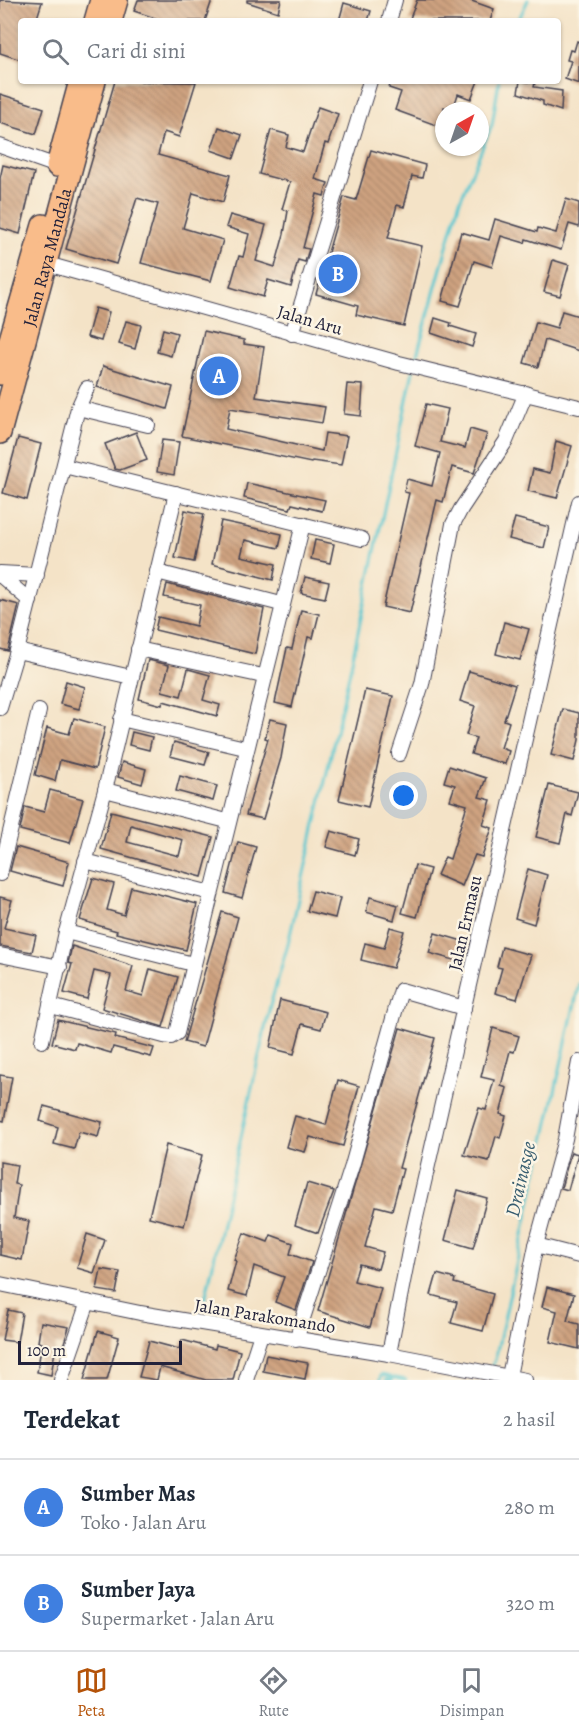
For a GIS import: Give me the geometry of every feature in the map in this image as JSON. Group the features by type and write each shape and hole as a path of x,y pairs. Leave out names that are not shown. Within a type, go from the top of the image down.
{"highway":[{"path":"96,18 101,0"},
{"path":"112,18 117,0"},
{"name":"Jalan Raya Mandala","path":"0,433 40,262 57,166 79,84"},
{"name":"Jalan Raya Mandala","path":"1,368 40,262 94,84"}],"street":[{"path":"390,18 396,0"},
{"path":"292,334 369,84"},
{"path":"0,146 57,166"},
{"name":"Jalan Aru","path":"40,262 399,363 579,407"},
{"path":"0,708 37,575 78,408 87,388"},
{"path":"399,754 422,684 453,524 506,441 526,393"},
{"path":"78,408 148,426"},
{"path":"64,466 362,539"},
{"path":"42,1041 66,932 105,790 176,493"},
{"name":"Jalan Ermasu","path":"389,1354 413,1231 579,502"},
{"path":"51,1006 171,1036 177,1033 245,748 303,524"},
{"path":"157,572 281,604"},
{"path":"0,574 37,575"},
{"path":"0,574 30,601"},
{"path":"138,649 263,676"},
{"path":"17,651 131,677"},
{"path":"0,874 4,842 39,711"},
{"path":"121,719 245,748"},
{"path":"105,790 227,821"},
{"path":"85,861 212,893"},
{"path":"66,932 193,964"},
{"path":"0,955 60,967"},
{"path":"296,1340 352,1166 401,990 464,1008"},
{"path":"508,1377 536,1245 572,1141 579,1062"},
{"path":"536,1245 579,1256"},
{"name":"Jalan Parakomando","path":"0,1284 261,1334 389,1354 525,1380"},
{"path":"61,1380 88,1302"},
{"path":"246,1380 261,1334"}],"building":[{"path":"0,0 42,2 37,18 18,18 18,59 0,53"},
{"path":"138,0 212,0 206,18 155,18 134,11"},
{"path":"247,0 281,0 278,12 247,2"},
{"path":"417,0 469,0 494,9 491,18 410,18"},
{"path":"344,3 371,11 369,18 340,18"},
{"path":"577,41 579,42 579,84 565,79 571,61 567,60 570,50 574,51"},
{"path":"114,84 195,84 179,137 164,132 158,155 230,175 223,202 193,193 183,228 223,240 211,281 141,263 158,204 137,198 116,264 66,249"},
{"path":"390,84 477,84 471,99 458,94 456,102 435,102 435,125 395,110 401,92 389,88"},
{"path":"520,84 535,84 534,87 562,91 561,111 543,105 543,101 518,93"},
{"path":"0,94 44,108 36,134 0,123"},
{"path":"318,107 338,114 328,144 325,143 315,179 328,183 324,196 317,194 303,248 309,249 305,262 298,260 291,287 268,280 263,297 230,287 239,256 243,257 249,234 226,227 230,215 266,225 256,261 275,267 284,234 288,211 282,209 290,182 259,174 271,130 289,135 286,147 303,152"},
{"path":"219,127 242,135 234,158 211,150"},
{"path":"371,150 425,165 422,178 412,176 404,207 397,205 388,238 422,246 404,326 356,315 358,306 316,294 344,197 356,200"},
{"path":"3,165 34,173 20,234 0,228 0,178"},
{"path":"566,199 579,203 579,227 569,224 561,250 526,239 525,243 501,236 492,267 474,261 460,306 442,301 461,232 489,240 495,219 537,232 538,228 556,233"},
{"path":"553,260 569,265 560,296 544,292"},
{"path":"95,308 109,312 101,341 87,337"},
{"path":"562,311 579,316 579,351 545,340 538,367 524,363 536,322 557,328"},
{"path":"435,318 451,323 450,326 476,334 472,347 431,333"},
{"path":"126,321 141,325 135,349 119,344"},
{"path":"163,329 177,333 171,356 157,352"},
{"path":"204,331 244,340 244,344 264,347 256,397 325,407 322,423 230,408 226,429 322,451 325,433 347,436 341,465 312,461 311,463 182,436"},
{"path":"103,366 173,387 167,409 97,387"},
{"path":"347,384 363,385 361,416 344,414"},
{"path":"426,404 448,409 440,442 465,448 470,429 487,434 474,473 452,467 443,502 437,500 410,613 383,607 409,493 404,492 407,479 432,486 440,453 415,446"},
{"path":"136,432 147,460 120,470 115,469 105,444"},
{"path":"18,438 41,444 27,500 3,493"},
{"path":"162,440 179,442 174,475 157,472"},
{"path":"556,441 572,446 557,498 528,491 533,469 550,473"},
{"path":"247,483 325,500 322,511 292,504 290,509 244,498"},
{"path":"185,510 204,514 194,562 175,558"},
{"path":"515,518 549,527 544,548 509,539"},
{"path":"221,521 282,534 279,548 245,540 241,556 276,564 273,580 212,564"},
{"path":"315,540 334,544 330,563 311,559"},
{"path":"305,577 329,582 325,598 301,593"},
{"path":"167,584 264,609 255,654 155,630 158,617 196,626 200,605 164,597"},
{"path":"0,600 19,605 8,651 0,649"},
{"path":"301,610 319,614 313,638 308,637 292,707 275,703 287,648 292,649"},
{"path":"504,622 529,629 520,660 496,654"},
{"path":"148,660 169,665 162,691 181,696 188,669 210,675 203,700 220,705 217,716 163,701 162,705 139,699"},
{"path":"469,671 515,685 504,720 509,722 501,748 509,751 505,764 471,754 476,738 466,735 475,706 460,701"},
{"path":"66,681 85,687 79,709 60,704"},
{"path":"365,690 393,696 368,807 339,800"},
{"path":"563,709 579,713 579,740 574,761 551,755"},
{"path":"74,718 105,727 95,769 60,760 55,781 35,775 47,728 69,734"},
{"path":"270,719 287,723 281,758 263,819 246,815 268,739 265,738"},
{"path":"132,732 152,737 149,750 129,745"},
{"path":"174,742 209,752 205,765 170,756"},
{"path":"122,762 146,769 142,784 118,777"},
{"path":"449,766 486,778 479,797 491,800 483,825 492,828 482,857 475,855 462,886 437,875 445,857 450,859 467,805 450,800 455,785 444,782"},
{"path":"180,776 217,786 213,801 176,791"},
{"path":"549,785 578,792 572,816 567,814 560,843 536,837"},
{"path":"50,790 83,799 70,843 20,830 25,807 44,812"},
{"path":"111,811 213,837 202,877 101,849","holes":["131,825 183,840 179,856 127,842"]},
{"path":"331,831 359,839 355,855 326,847"},
{"path":"238,842 256,847 242,898 225,893"},
{"path":"16,847 69,862 63,886 10,871"},
{"path":"415,865 430,869 417,917 402,913"},
{"path":"528,869 547,875 534,924 515,918"},
{"path":"93,878 114,884 107,910 124,915 131,887 197,904 186,950 116,933 117,931 80,920"},
{"path":"313,891 340,898 335,918 307,911"},
{"path":"0,897 12,900 4,928 36,935 32,952 0,946"},
{"path":"370,897 398,905 394,920 366,912"},
{"path":"222,912 238,917 203,1047 184,1042"},
{"path":"390,927 404,931 393,968 361,960 365,943 384,948"},
{"path":"435,933 466,942 461,962 429,953"},
{"path":"72,946 133,966 126,991 143,996 150,969 178,977 163,1027 102,1008 111,975 94,971 87,999 64,993 72,964 68,963"},
{"path":"502,947 531,955 517,999 495,993 502,968 497,967"},
{"path":"280,1000 326,1012 321,1029 302,1024 294,1054 270,1048"},
{"path":"58,1020 116,1034 115,1038 154,1048 151,1057 113,1047 111,1053 77,1043 75,1049 52,1043"},
{"path":"400,1028 435,1038 399,1168 403,1169 392,1210 376,1206 365,1247 383,1252 378,1269 359,1264 354,1281 381,1288 370,1327 318,1311"},
{"path":"493,1028 519,1036 514,1052 510,1051 501,1086 507,1088 500,1114 506,1116 500,1138 496,1136 489,1161 464,1155 479,1108 486,1110 494,1080 481,1077"},
{"path":"0,1075 12,1077 4,1121 0,1120"},
{"path":"338,1080 359,1086 343,1146 310,1137 305,1152 286,1147 295,1116 326,1125"},
{"path":"44,1106 102,1122 98,1137 79,1132 74,1149 54,1144 58,1127 40,1121"},
{"path":"166,1145 202,1155 184,1226 149,1217"},
{"path":"571,1152 578,1154 568,1190 561,1188"},
{"path":"0,1162 17,1165 14,1184 19,1185 14,1218 29,1221 22,1260 0,1255"},
{"path":"307,1183 334,1191 318,1233 295,1225"},
{"path":"458,1190 487,1198 473,1248 445,1240"},
{"path":"244,1233 268,1242 271,1235 293,1243 290,1254 312,1262 296,1310 275,1302 284,1277 254,1266 247,1296 228,1291 236,1261 234,1260"},
{"path":"87,1234 105,1240 94,1273 77,1268"},
{"path":"101,1269 120,1272 116,1293 97,1290"},
{"path":"437,1274 455,1279 454,1283 493,1294 483,1331 451,1323 457,1302 431,1295"},
{"path":"547,1287 574,1294 567,1321 579,1324 579,1349 550,1342 557,1311 542,1307"},
{"path":"8,1310 22,1313 17,1342 2,1340"},
{"path":"41,1322 69,1327 63,1346 56,1345 51,1375 37,1372 42,1343 38,1342"},
{"path":"98,1331 119,1337 107,1380 84,1380"},
{"path":"182,1340 215,1349 216,1345 240,1351 233,1380 206,1380 160,1367 157,1380 139,1377 149,1341 179,1349"},
{"path":"266,1355 308,1363 305,1379 263,1371"}],"waterway":[{"path":"519,18 528,0"},
{"path":"415,362 459,203 492,125 499,84"},
{"path":"203,1309 270,1006 288,944 349,675 413,371"},
{"name":"Drainasge","path":"490,1370 495,1360 579,984"},
{"name":"Drainasge","path":"380,1380 381,1375 406,1380"},
{"name":"Drainasge","path":"386,1380 392,1380"}],"place":[{"name":"Sumber Jaya","path":"338,274"},
{"name":"Sumber Mas","path":"219,376"}]}
